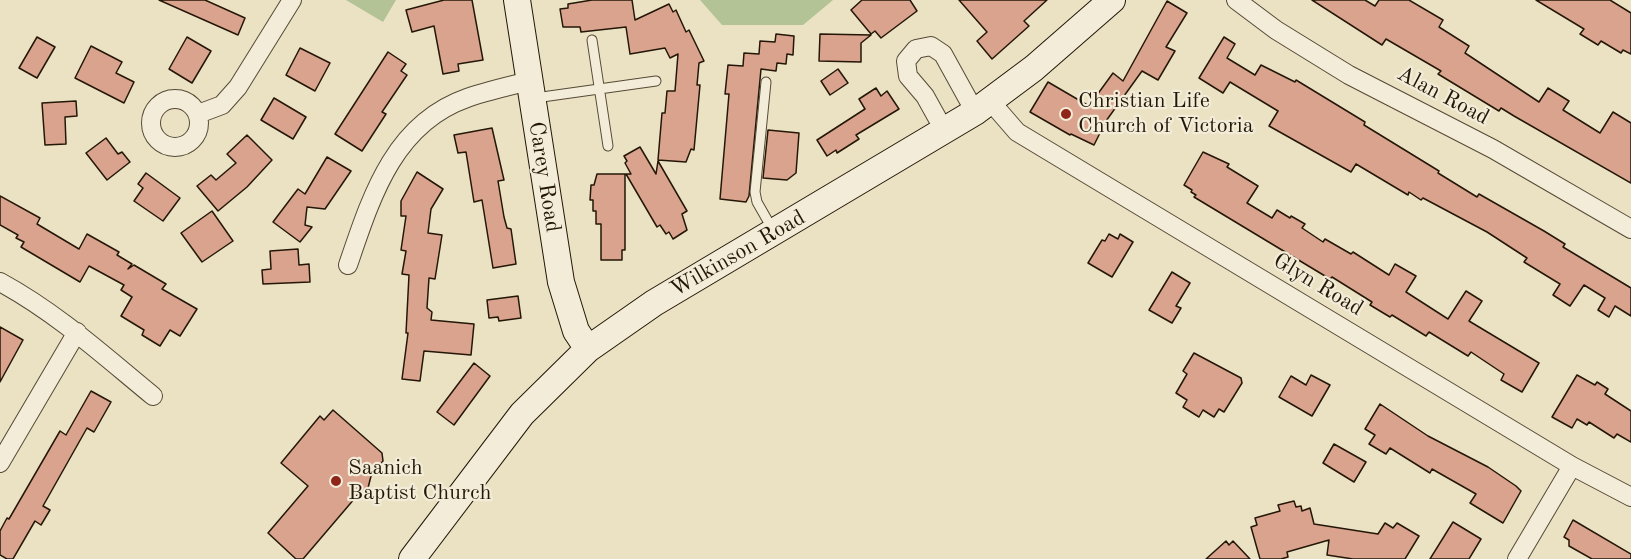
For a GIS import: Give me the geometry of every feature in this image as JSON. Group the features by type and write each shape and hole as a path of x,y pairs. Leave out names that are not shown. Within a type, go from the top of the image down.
{"main road":[{"name":"Carey Road","path":"517,0 561,282 576,331 588,348"},
{"name":"Wilkinson Road","path":"412,559 522,414 588,348 619,324 945,132 983,107 1112,0"}],"street":[{"path":"198,114 222,105 238,87 292,0"},
{"name":"Alan Road","path":"1236,0 1276,30 1349,75 1493,149 1631,229"},
{"name":"Glyn Road","path":"945,132 925,96 908,76 906,61 916,49 931,46 943,54 983,107 1017,132 1572,466 1631,497"},
{"path":"348,265 375,188 399,147 431,117 465,99 531,89"},
{"path":"0,282 33,300 77,332 153,396"},
{"path":"0,463 77,332"},
{"path":"1516,559 1572,466"}],"lane":[{"path":"592,40 608,146"},
{"path":"531,89 599,90 656,81"},
{"path":"766,82 755,192 756,202 774,232"}],"green space":[{"path":"346,0 396,0 383,22"},
{"path":"700,0 833,0 803,25 722,25"}],"building":[{"path":"159,0 205,0 245,18 238,35"},
{"path":"444,0 472,0 483,60 458,64 459,71 443,74 434,26 412,32 406,10"},
{"path":"592,0 632,0 635,20 669,4 673,12 676,10 686,32 689,30 704,61 699,63 697,85 700,85 694,150 691,149 686,162 658,160 662,113 665,113 667,91 675,91 678,54 670,58 665,48 630,54 626,27 581,32 580,27 563,27 560,9 568,8 568,4"},
{"path":"862,0 910,0 917,11 881,38 875,31 871,34 851,10"},
{"path":"959,0 1047,0 1024,21 1029,26 992,59 977,41 987,32"},
{"path":"1312,0 1365,0 1375,6 1379,0 1409,0 1443,20 1439,27 1469,46 1465,53 1539,102 1548,88 1569,101 1563,110 1600,133 1613,112 1631,123 1631,183 1501,108 1499,111 1438,74 1441,71 1386,39 1382,45"},
{"path":"1536,0 1610,0 1631,13 1631,54 1623,50 1621,53 1601,41 1598,45 1580,34 1584,29"},
{"path":"1167,1 1187,13 1166,47 1175,51 1158,80 1142,71 1106,121 1094,145 1070,135 1030,112 1048,82 1089,106 1113,73 1123,81"},
{"path":"776,34 794,36 793,55 787,54 786,64 777,63 776,71 761,69 749,196 746,202 720,199 729,94 725,94 728,65 743,66 744,53 759,54 760,41 775,42"},
{"path":"820,34 871,35 861,43 861,62 819,61"},
{"path":"37,37 55,47 37,78 19,68"},
{"path":"187,37 211,51 192,83 169,69"},
{"path":"1224,37 1235,44 1227,58 1255,75 1261,65 1295,82 1296,80 1365,122 1364,125 1439,171 1438,173 1477,197 1479,194 1544,231 1565,244 1563,247 1631,288 1631,316 1615,306 1609,317 1598,310 1605,298 1584,285 1570,306 1553,295 1560,284 1524,262 1527,258 1487,232 1423,198 1421,200 1409,192 1408,195 1356,164 1351,172 1269,126 1278,111 1230,82 1223,93 1199,78"},
{"path":"91,46 122,62 116,73 134,82 124,103 75,78"},
{"path":"300,48 330,63 315,91 286,75"},
{"path":"388,52 406,64 401,71 407,75 382,112 386,114 362,151 335,134"},
{"path":"838,69 848,83 830,95 821,81"},
{"path":"876,88 881,96 887,91 899,109 856,135 859,139 837,153 836,150 827,156 817,140 865,109 859,99"},
{"path":"274,98 306,117 293,139 261,120"},
{"path":"76,101 77,116 65,117 66,144 45,145 42,103"},
{"path":"492,128 504,180 498,181 504,217 507,228 511,229 516,264 493,268 482,200 474,202 466,152 458,153 454,135"},
{"path":"768,130 799,133 796,173 787,180 763,178"},
{"path":"247,135 272,160 247,187 218,211 197,186 211,175 216,180 236,163 227,154"},
{"path":"106,138 118,154 122,152 130,162 107,180 86,153"},
{"path":"640,147 656,174 658,161 687,211 682,214 687,230 673,239 669,232 666,234 660,225 657,227 626,174 631,174 624,156"},
{"path":"1203,152 1229,164 1227,167 1258,186 1247,203 1272,218 1277,210 1305,224 1302,228 1323,242 1325,239 1351,254 1353,252 1389,275 1395,264 1416,276 1406,292 1448,319 1466,291 1482,301 1469,321 1539,363 1522,392 1501,380 1504,374 1471,352 1468,356 1429,332 1426,336 1392,315 1390,317 1370,305 1372,302 1332,277 1330,279 1194,197 1196,195 1191,192 1192,190 1184,185"},
{"path":"327,157 351,171 325,209 307,207 305,225 312,227 300,242 273,222 298,189 305,194"},
{"path":"417,172 443,189 431,209 428,233 442,235 435,279 429,278 427,308 432,312 431,320 474,324 471,355 424,351 420,381 402,379 408,333 406,333 409,275 402,274 406,251 401,250 406,216 401,216 401,201"},
{"path":"146,173 180,198 163,221 134,201 143,188 138,184"},
{"path":"597,174 625,174 625,250 622,250 622,260 601,260 601,224 596,224 596,211 593,211 593,200 590,200 591,185 594,185"},
{"path":"0,196 40,218 37,224 79,249 87,234 119,252 117,255 132,264 128,269 134,265 166,284 162,289 197,309 180,336 170,330 160,346 142,335 144,330 121,316 132,297 121,290 124,285 89,266 80,282 21,247 24,242 16,238 18,235 0,225"},
{"path":"212,211 233,241 202,262 181,233"},
{"path":"1109,234 1118,239 1120,234 1133,242 1112,277 1088,263 1102,240 1105,241"},
{"path":"298,249 299,265 309,264 310,282 263,284 262,270 271,269 270,251"},
{"path":"1172,272 1190,283 1176,306 1181,308 1172,323 1149,310"},
{"path":"518,296 521,318 499,321 498,317 489,318 487,300"},
{"path":"0,327 23,340 0,382"},
{"path":"1194,353 1241,378 1242,383 1224,412 1219,409 1214,417 1203,410 1199,417 1183,407 1187,400 1176,393 1187,374 1183,371"},
{"path":"474,363 490,376 454,425 437,412"},
{"path":"1311,375 1330,385 1312,416 1279,397 1291,376 1306,385"},
{"path":"1577,375 1595,385 1597,382 1608,389 1605,394 1631,411 1631,442 1617,434 1614,438 1589,422 1587,425 1577,419 1572,428 1552,417"},
{"path":"91,391 111,402 94,432 87,428 43,506 50,510 41,525 35,521 13,559 7,559 0,555 0,531 60,431 66,435"},
{"path":"1380,404 1428,436 1488,467 1516,486 1521,491 1503,523 1470,503 1476,494 1432,469 1430,473 1390,448 1386,454 1369,444 1375,435 1365,429"},
{"name":"Saanich Baptist Church","path":"333,410 382,453 383,461 371,476 368,488 361,491 303,559 296,559 268,533 308,486 281,463 320,416 324,420"},
{"path":"1334,444 1366,462 1354,482 1323,463"},
{"path":"1294,501 1296,507 1301,506 1302,511 1310,508 1314,524 1378,534 1385,523 1393,528 1397,523 1419,536 1405,559 1353,559 1327,555 1329,540 1287,552 1288,557 1281,559 1260,559 1251,527 1257,525 1255,518 1280,511 1278,505"},
{"path":"1573,520 1631,554 1631,559 1592,559 1569,546 1569,540 1564,537"},
{"path":"1453,522 1481,539 1469,559 1430,559"},
{"path":"1226,541 1229,545 1233,541 1250,559 1206,559"}],"place":[{"name":"Christian Life Church of Victoria","path":"1066,114"},
{"name":"Saanich Baptist Church","path":"336,481"}]}
